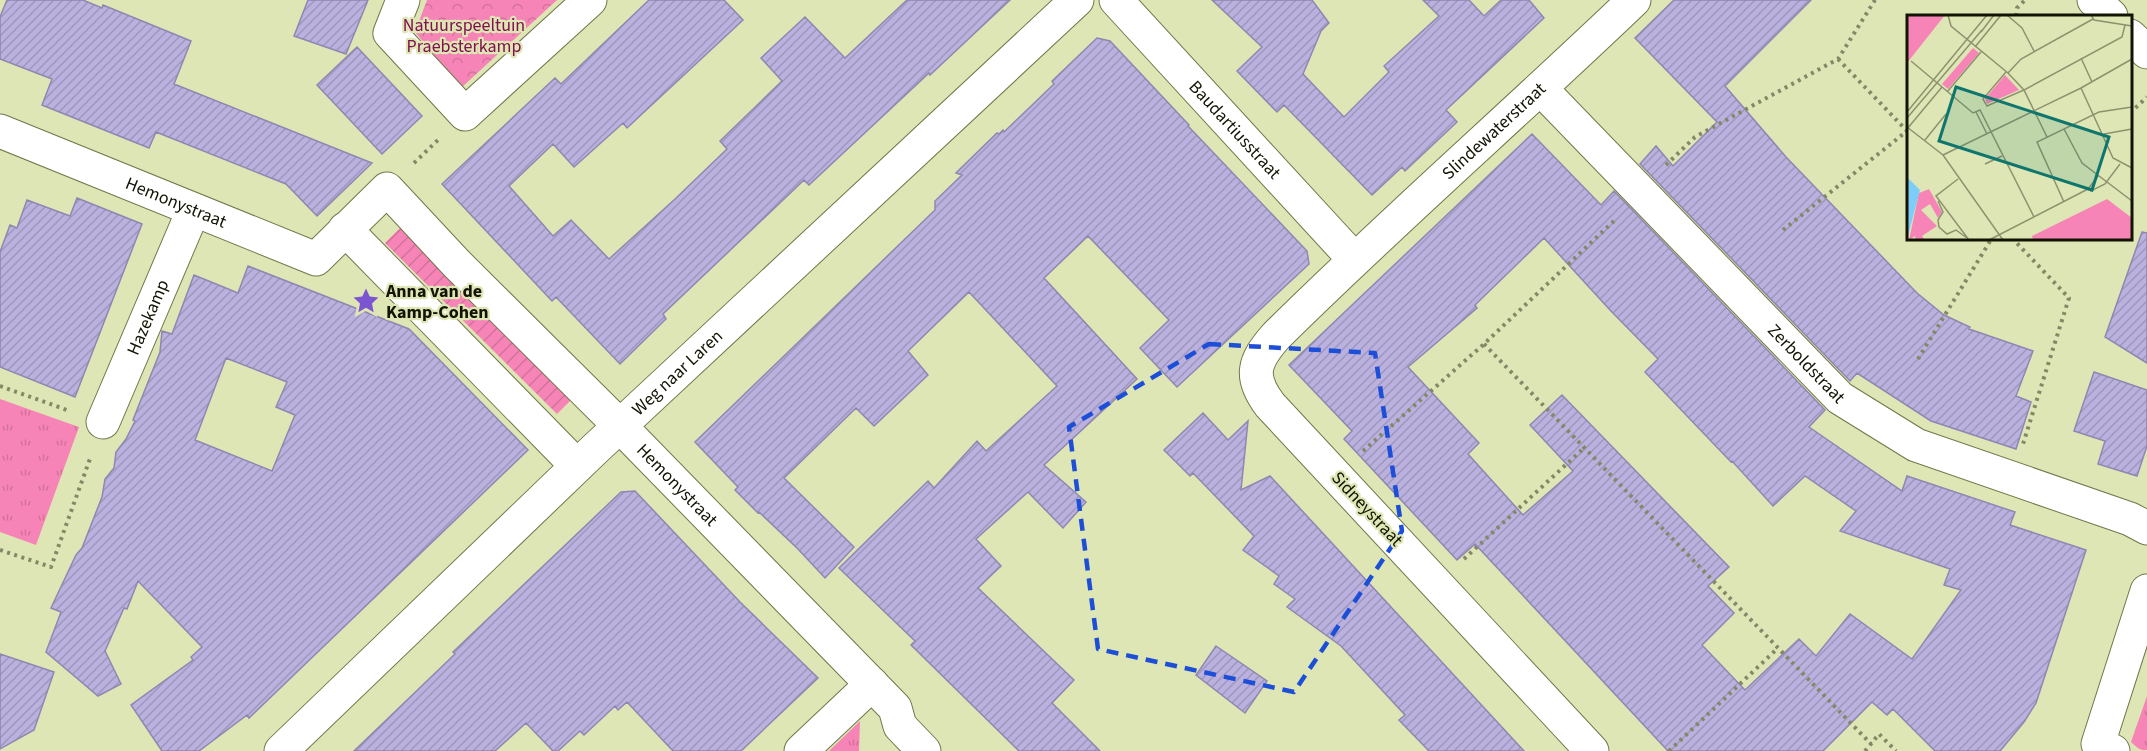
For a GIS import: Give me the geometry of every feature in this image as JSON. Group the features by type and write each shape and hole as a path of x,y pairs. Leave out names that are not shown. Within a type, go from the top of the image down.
{"street":[{"path":"403,0 390,33 465,114 591,0"},
{"name":"Weg naar Laren","path":"281,751 577,466 1077,0"},
{"name":"Baudartiusstraat","path":"1116,0 1354,259"},
{"name":"Slindewaterstraat","path":"1354,259 1541,89 1634,0"},
{"path":"2094,0 2110,15"},
{"path":"2132,38 2147,52"},
{"name":"Zerboldstraat","path":"1541,89 1840,398 1916,445 2130,519 2147,528"},
{"name":"Hemonystraat","path":"0,131 316,259 387,189 456,263 620,426 895,708 900,726 924,751"},
{"name":"Hazekamp","path":"103,422 193,211"},
{"path":"345,229 577,466"},
{"name":"Sidneystraat","path":"1354,259 1270,342 1258,362 1256,376 1259,390 1270,405 1592,751"},
{"path":"2101,749 2147,591"},
{"path":"801,751 872,684"}],"path":[{"path":"1336,476 1484,344 1642,194 1665,166 1695,137 1838,59 1875,0"},
{"path":"2016,15 2017,8 2025,0"},
{"path":"1838,59 1907,130"},
{"path":"2132,111 2147,97"},
{"path":"387,189 465,114"},
{"path":"1783,230 1907,132"},
{"path":"1918,359 1991,240"},
{"path":"2012,478 2069,298 2014,240"},
{"path":"1484,344 1871,744"},
{"path":"0,386 103,422 51,567 0,550"},
{"path":"1437,584 1585,447"},
{"path":"1669,751 1778,648"},
{"path":"1865,751 1879,734 1896,751"}],"highlighted area":[{"path":"1209,344 1375,353 1402,531 1294,692 1098,649 1069,427"}],"green space":[{"name":"Natuurspeeltuin Praebsterkamp","path":"427,0 557,0 461,88 415,32"},
{"path":"403,225 575,396 557,414 385,243"},
{"path":"0,399 79,427 36,545 0,532"},
{"path":"2147,696 2147,750 2144,750 2131,742"},
{"path":"860,721 859,751 829,751"}],"building":[{"path":"7,0 83,0 102,8 103,5 191,41 174,84 372,163 317,216 286,184 156,132 149,148 42,105 52,79 0,59 0,17"},
{"path":"308,0 368,0 346,54 294,36"},
{"path":"649,0 724,0 743,20 627,128 623,123 574,167 553,144 509,186 553,236 571,220 609,259 727,149 720,141 782,81 761,58 805,17 845,58 907,0 1010,0 809,185 804,180 663,314 666,319 620,364 556,297 552,301 442,184 555,78 561,84"},
{"path":"1212,0 1312,0 1329,23 1321,31 1303,74 1344,117 1389,72 1384,66 1439,16 1423,0 1469,0 1484,16 1501,0 1529,0 1544,18 1446,110 1457,122 1405,171 1402,167 1372,195 1284,105 1277,112 1237,71 1262,47"},
{"path":"1674,0 1811,0 1725,86 1786,157 1917,293 1944,315 1970,327 1969,329 2033,351 2016,396 2031,402 2016,449 1931,421 1857,373 1850,381 1640,164 1656,146 1673,166 1717,122 1635,38"},
{"path":"1097,38 1110,41 1189,125 1307,251 1309,264 1177,387 1140,348 1169,320 1088,236 1044,278 1137,379 1044,465 1086,502 1063,528 1028,492 976,539 1001,566 978,588 1074,680 1052,703 1100,751 1019,751 911,645 915,641 839,568 928,481 934,488 977,441 986,451 1057,386 969,292 908,351 928,375 874,426 856,408 784,478 854,547 825,578 797,548 735,490 738,487 695,442 935,210 935,201 962,175 956,173 997,133 1003,130 1004,132"},
{"path":"357,47 422,116 382,154 317,85"},
{"path":"1532,134 1601,205 1614,191 1825,410 1809,427 1902,491 1907,476 2015,512 2010,525 2086,550 2036,703 2000,751 1935,751 1893,709 1887,715 1872,702 1823,751 1668,751 1475,544 1457,560 1344,439 1352,431 1289,365","holes":["1544,238 1658,359 1645,372 1773,506 1805,476 1856,511 1840,531 1950,569 1944,585 1961,590 1912,659 1850,614 1816,656 1799,639 1745,690 1702,645 1734,613 1708,586 1729,567 1562,395 1530,425 1573,471 1523,515 1468,454 1479,443 1408,367 1477,308 1475,305"]},
{"path":"77,198 142,224 75,397 0,367 0,252 10,225 17,228 27,200 70,216"},
{"path":"2142,232 2147,233 2147,363 2105,337"},
{"path":"248,266 409,329 528,450 249,718 247,715 199,751 162,751 131,705 193,660 191,657 202,647 138,581 127,609 124,608 105,651 121,684 98,696 46,652 61,612 51,608 76,555 82,548 102,497 105,479 114,468 116,452 135,421 133,420 160,352 162,331 172,334 194,275 238,293","holes":["226,358 287,382 276,407 295,415 272,471 195,440"]},
{"path":"2094,372 2147,390 2147,446 2137,476 2098,464 2105,441 2074,431"},
{"path":"1203,413 1228,440 1248,421 1241,490 1270,476 1524,751 1429,751 1399,720 1405,715 1341,646 1287,607 1295,599 1274,584 1279,576 1243,550 1254,536 1193,473 1190,476 1164,450"},
{"path":"635,491 740,602 818,678 741,751 673,751 627,702 618,710 615,706 584,735 580,731 558,751 553,751 526,723 495,751 354,751 455,654 453,652 621,492"},
{"path":"1216,646 1267,681 1245,713 1196,675"},
{"path":"0,654 54,672 34,730 0,749"}],"place":[{"name":"Anna van de Kamp-Cohen","path":"366,301"}]}
